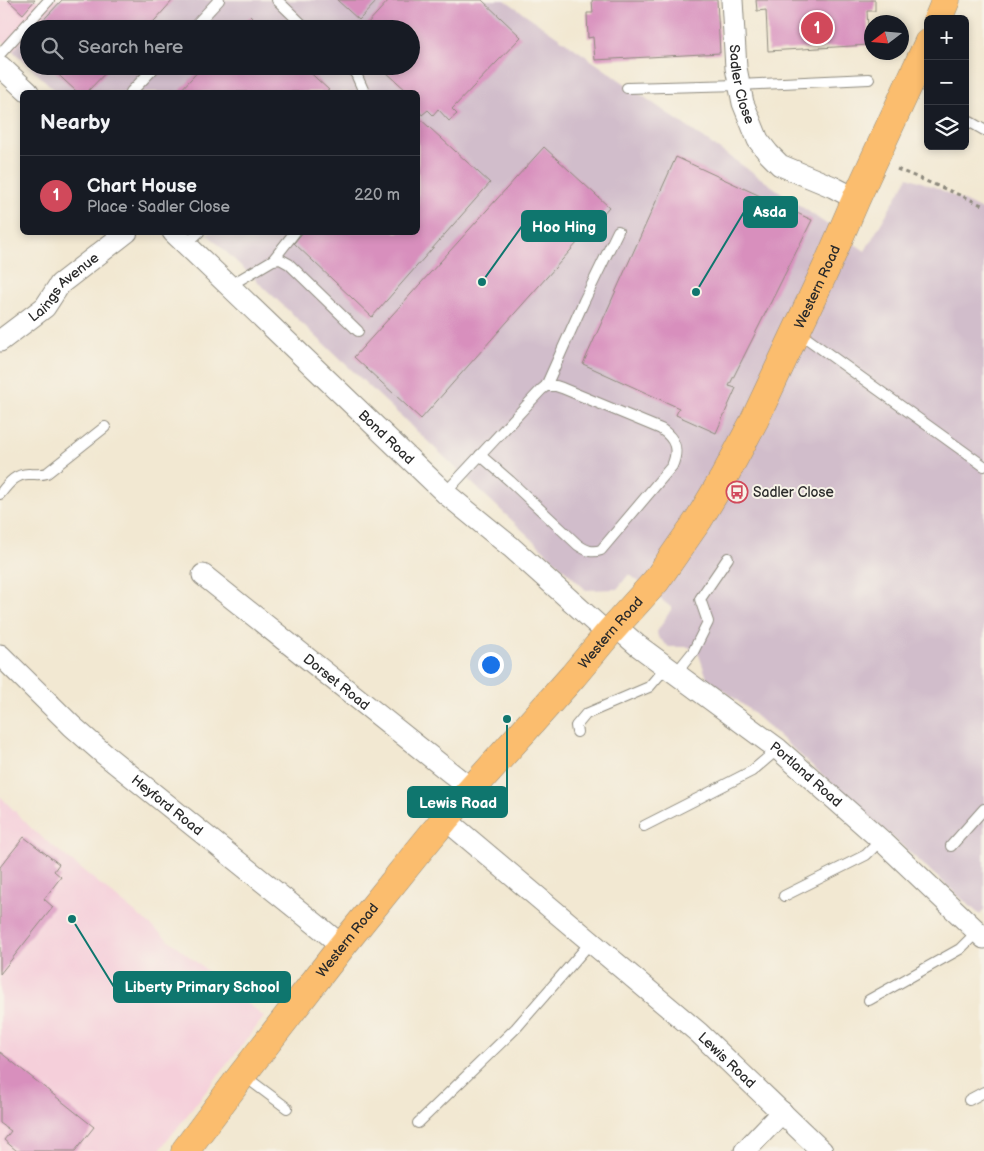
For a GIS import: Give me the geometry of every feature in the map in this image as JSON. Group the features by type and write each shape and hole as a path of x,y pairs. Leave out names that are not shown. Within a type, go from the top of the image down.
{"main road":[{"path":"940,15 946,0"},
{"name":"Western Road","path":"185,1151 342,946 445,819 656,581 699,519 754,421 827,266 856,199 916,79 924,55"}],"street":[{"name":"Sadler Close","path":"732,0 736,68 739,85 743,103 758,140 768,154 780,165 833,187 856,199"},
{"path":"0,66 26,90"},
{"name":"Laings Avenue","path":"0,341 45,307 60,284 123,235"},
{"name":"Bond Road","path":"186,236 230,286 445,492 611,630"},
{"name":"Dorset Road","path":"203,575 471,790"},
{"name":"Portland Road","path":"611,630 637,645 671,669 778,749 881,840 981,935"},
{"name":"Heyford Road","path":"0,655 72,726 104,754 342,946"},
{"name":"Lewis Road","path":"445,819 699,1033 822,1151"},
{"path":"744,1151 782,1112"}],"lane":[{"path":"31,20 49,0"},
{"path":"200,20 219,0"},
{"path":"277,0 298,20"},
{"path":"0,54 20,32"},
{"path":"133,90 147,75"},
{"path":"356,75 363,90"},
{"path":"627,88 869,79"},
{"path":"969,121 984,130"},
{"path":"445,492 544,388 618,230"},
{"path":"230,286 273,260 293,235"},
{"path":"273,260 280,259 289,264 358,331"},
{"path":"797,331 984,466"},
{"path":"480,455 578,545 593,552 601,550 672,466 676,456 675,444 669,434 661,429 556,386 544,388"},
{"path":"0,494 19,475 28,473 47,474 104,426"},
{"path":"577,732 576,726 586,714 649,687 693,652 708,622 700,599 728,558"},
{"path":"644,826 752,771 778,749"},
{"path":"951,846 984,809"},
{"path":"784,896 866,855 881,840"},
{"path":"869,1000 960,949 981,935"},
{"path":"418,1123 516,1028 592,942"},
{"path":"242,1075 287,1108"},
{"path":"969,1100 984,1092"}],"path":[{"path":"875,160 984,206"}],"shaded area":[{"path":"0,0 58,0 40,20 20,20 20,43 13,51 0,39"},
{"path":"58,0 505,0 865,251 908,177 937,188 984,211 984,910 980,915 746,707 707,678 699,655 689,647 669,647 658,637 657,632 672,608 629,574 617,589 586,590 208,235 420,235 420,90 55,90 39,75 420,75 420,20 40,20"},
{"path":"20,43 20,58 13,51"},
{"path":"0,796 33,830 264,1017 159,1151 0,1151"}],"building":[{"path":"8,0 35,0 23,14"},
{"path":"62,0 173,0 155,20 43,20"},
{"path":"337,0 378,0 359,20"},
{"path":"389,0 482,0 521,37 452,109 457,114 449,121 438,109 433,115 428,110 422,115 420,112 420,90 406,90 389,75 420,75 420,20 371,20"},
{"path":"592,0 717,0 720,53 595,60 593,37 588,38 587,13 593,13"},
{"path":"756,0 875,0 875,11 867,11 867,15 864,15 864,45 768,51 766,10 757,11"},
{"path":"59,75 103,75 89,90 75,90"},
{"path":"195,75 313,75 329,90 181,90"},
{"path":"420,119 490,183 372,317 294,243 301,235 420,235"},
{"path":"544,147 609,207 421,419 354,357"},
{"path":"676,157 812,220 729,386 736,388 716,433 676,415 679,408 583,364"},
{"path":"24,837 59,864 54,871 61,877 44,899 53,907 0,974 0,867"},
{"path":"0,1052 94,1127 75,1151 17,1151 4,1140 11,1131 0,1123"}],"place":[{"name":"Chart House","path":"817,28"},
{"name":"Hoo Hing","path":"482,282"},
{"name":"Asda","path":"696,292"},
{"name":"Sadler Close","path":"737,492"},
{"name":"Lewis Road","path":"507,719"},
{"name":"Liberty Primary School","path":"72,919"}]}
